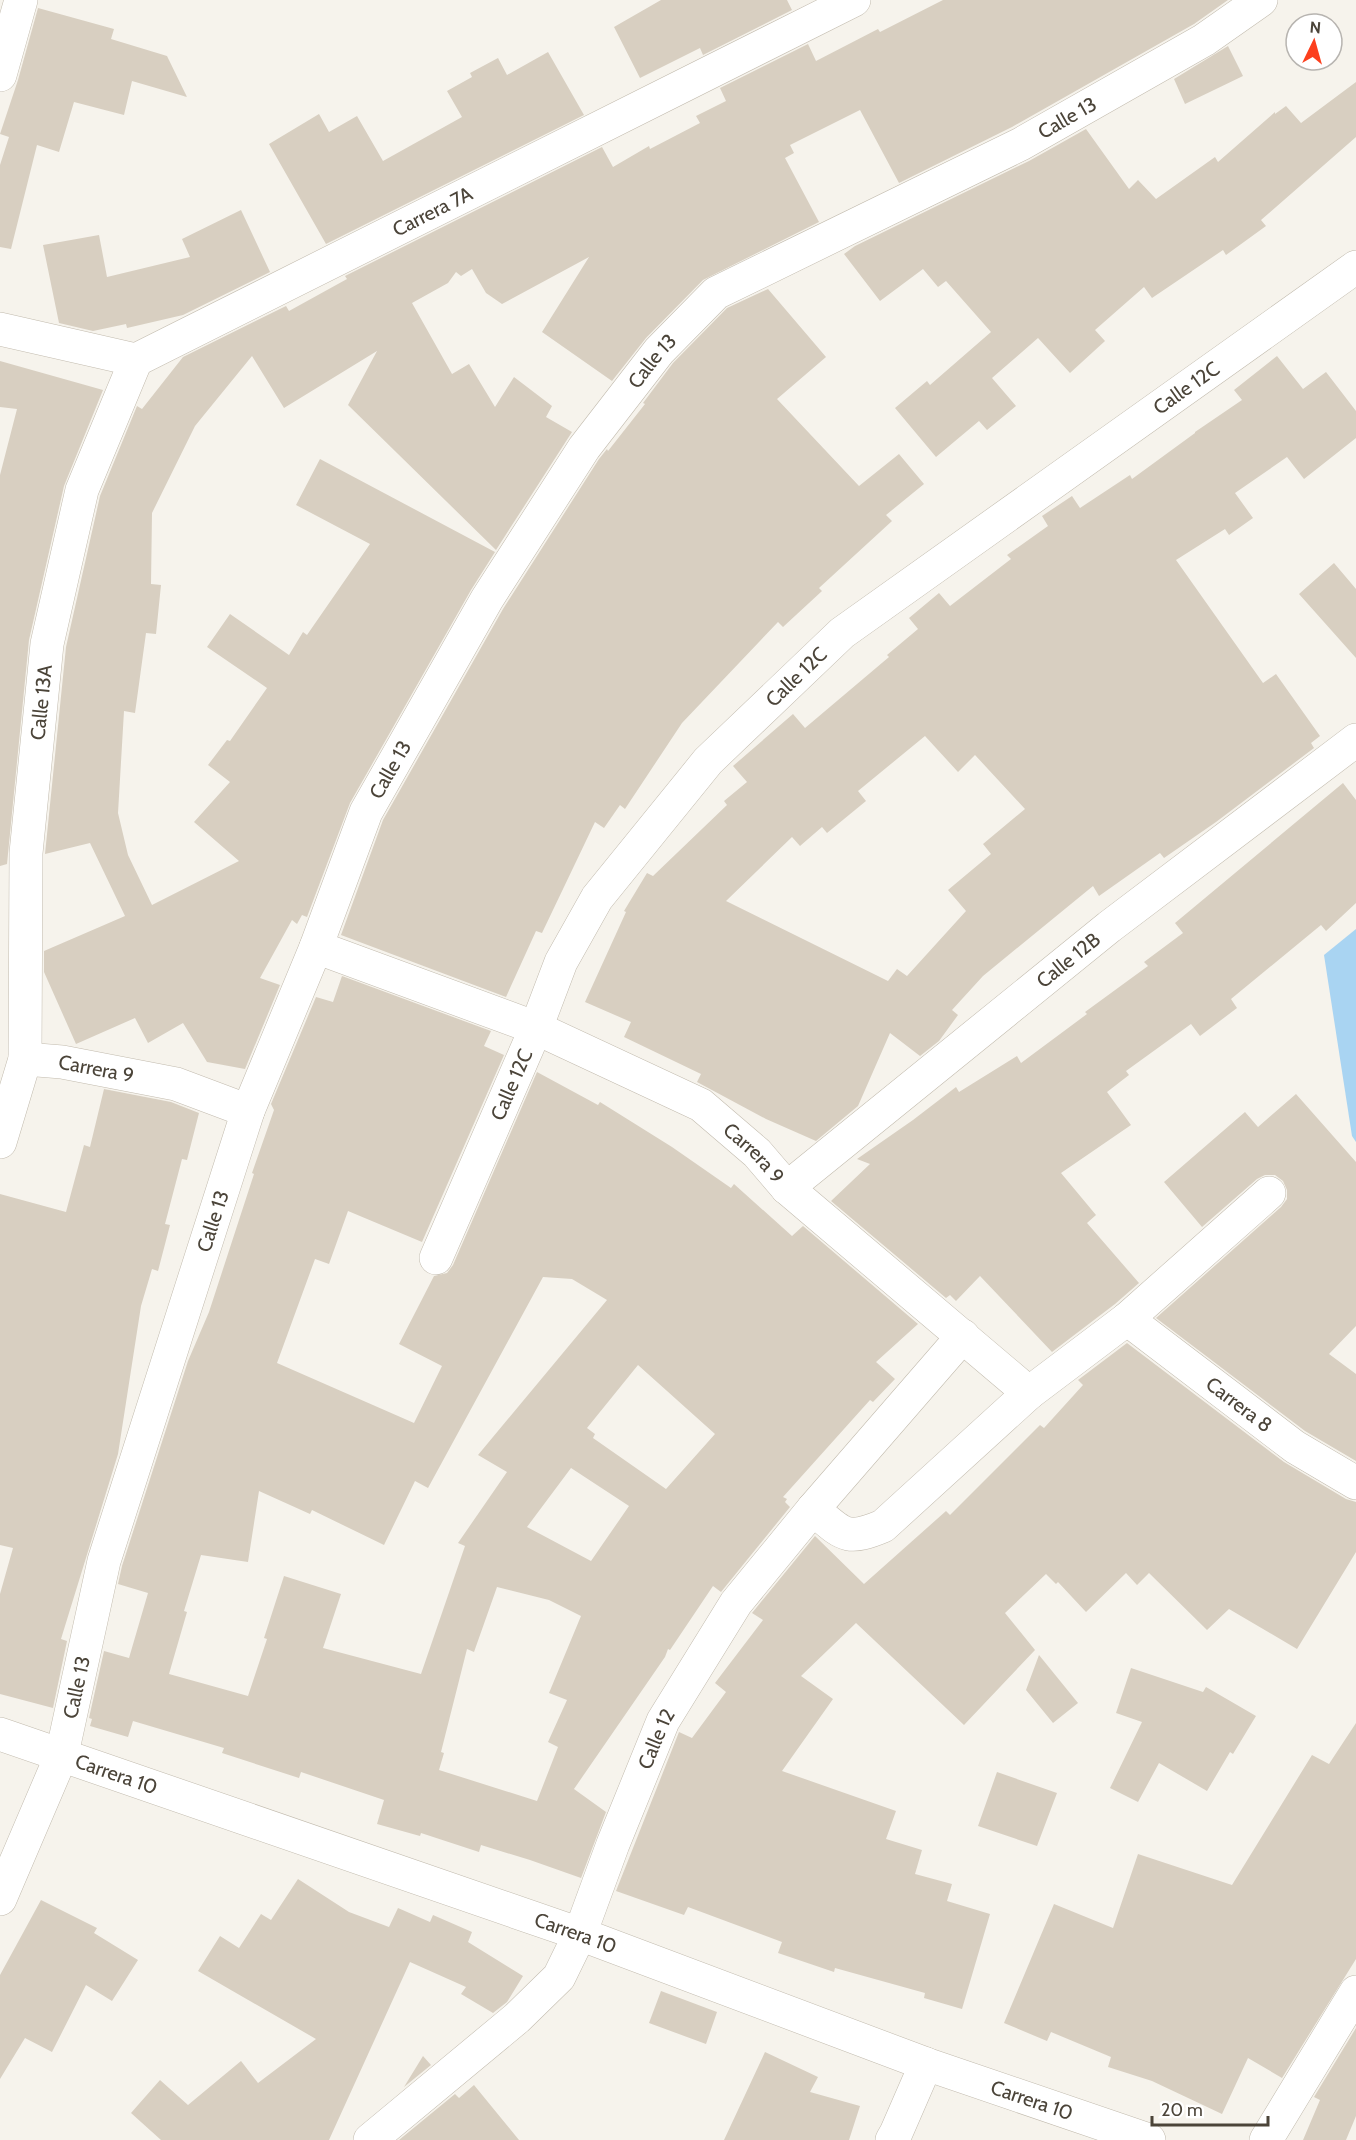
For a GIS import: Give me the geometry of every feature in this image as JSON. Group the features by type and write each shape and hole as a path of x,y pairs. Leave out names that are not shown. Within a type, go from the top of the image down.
{"street":[{"path":"0,75 21,0"},
{"name":"Carrera 7A","path":"136,360 854,0"},
{"name":"Calle 13","path":"0,1899 62,1754 104,1561 248,1110 316,947 366,812 487,599 584,448 659,351 716,293 1021,144 1204,40 1261,0"},
{"name":"Calle 12C","path":"436,1258 536,1028 561,962 597,898 708,761 842,633 1356,267"},
{"path":"0,329 136,360"},
{"name":"Calle 13A","path":"26,1059 26,853 47,644 82,490 136,360"},
{"name":"Calle 12B","path":"787,1188 1109,927 1356,740"},
{"name":"Carrera 9","path":"316,947 536,1028 701,1106 757,1153 787,1188 1029,1393"},
{"path":"0,1142 26,1059"},
{"name":"Carrera 9","path":"26,1059 62,1062 176,1084 248,1110"},
{"path":"813,1509 842,1533 861,1535 884,1526 1029,1393 1127,1319 1269,1193"},
{"name":"Carrera 8","path":"1127,1319 1295,1447 1356,1483"},
{"name":"Calle 12","path":"370,2140 517,2018 559,1977 580,1934 613,1844 663,1721 736,1603 813,1509 963,1336"},
{"name":"Carrera 10","path":"0,1734 580,1934 926,2064 1149,2140"},
{"path":"1266,2140 1356,1992"},
{"path":"892,2140 926,2064"}],"water":[{"path":"1356,929 1356,1142 1352,1136 1324,955"}],"building":[{"path":"661,0 787,0 792,10 703,55 700,48 640,78 614,27"},
{"path":"943,0 1228,0 1194,24 1012,127 899,183 860,110 790,145 794,153 785,158 819,222 703,280 646,338 612,381 542,332 589,257 502,304 486,293 472,269 461,276 456,272 448,283 412,303 452,374 469,364 495,407 514,377 552,406 546,417 572,432 496,550 348,405 377,351 284,408 252,356 195,426 152,513 151,584 161,585 156,634 146,633 135,713 124,711 118,813 128,855 152,905 239,861 194,822 230,782 208,765 227,740 230,741 267,688 207,647 230,614 289,655 303,632 307,635 370,544 296,505 320,459 495,552 350,803 307,917 302,915 297,924 292,920 260,978 280,985 245,1069 207,1062 183,1023 148,1043 135,1018 76,1044 44,972 44,951 125,916 90,843 45,854 66,647 100,496 137,406 142,409 183,357 286,306 289,311 347,279 345,276 602,147 613,167 649,146 650,149 700,123 696,116 726,101 720,88 808,44 816,61 878,29 880,32"},
{"path":"38,8 114,29 111,39 167,56 187,97 132,81 124,115 74,102 59,152 37,145 11,249 0,247 0,165 9,137 0,134"},
{"path":"1228,46 1243,76 1185,104 1174,79"},
{"path":"548,52 584,115 326,244 269,144 319,114 329,132 357,116 383,161 462,117 447,91 472,77 470,73 498,58 507,75"},
{"path":"1356,82 1356,137 1261,220 1266,226 1226,255 1223,250 1152,298 1144,287 1095,330 1105,341 1070,373 1038,338 992,378 1016,406 987,430 979,421 936,457 895,408 927,381 930,385 991,332 946,281 938,287 923,269 880,301 844,254 855,246 1029,161 1086,129 1129,189 1138,180 1156,199 1215,157 1218,162 1275,112 1275,114 1286,106 1301,123"},
{"path":"241,210 270,272 183,315 127,328 126,324 93,331 59,323 43,245 99,235 107,277 190,257 182,239"},
{"path":"768,289 826,357 777,399 859,486 899,454 924,484 886,515 892,521 819,588 822,591 783,627 778,622 682,723 625,809 620,805 604,828 595,822 542,933 536,931 506,997 341,935 383,820 503,609 599,459 645,404 643,403 673,363 727,308"},
{"path":"1277,356 1303,389 1326,372 1356,411 1356,438 1304,479 1287,457 1235,493 1253,518 1229,535 1225,529 1176,560 1263,683 1276,674 1320,736 1311,743 1314,748 1164,858 1160,853 1099,896 1093,886 983,976 952,1010 958,1015 939,1041 920,1056 890,1033 858,1106 816,1141 766,1119 697,1082 701,1074 624,1037 631,1022 585,1002 626,912 624,911 647,873 653,876 727,805 724,801 747,782 733,766 793,714 805,728 889,657 887,655 918,629 909,618 939,593 950,606 1011,559 1007,555 1048,526 1042,516 1072,496 1080,508 1130,475 1132,479 1242,400 1234,390","holes":["925,736 958,772 975,755 1025,809 983,844 991,854 948,890 966,911 907,976 897,969 888,981 726,901 792,837 800,846 822,827 827,833 866,801 858,791"]},
{"path":"0,361 103,390 64,486 29,640 7,864 0,866 0,475 17,409 0,407"},
{"path":"1334,563 1356,589 1356,658 1299,594"},
{"path":"1343,783 1356,800 1356,903 1326,931 1321,925 1231,999 1237,1008 1200,1036 1191,1024 1126,1071 1129,1075 1107,1092 1131,1125 1061,1173 1096,1215 1087,1223 1139,1283 1115,1304 1052,1352 980,1276 956,1301 950,1295 946,1298 831,1201 870,1164 857,1159 956,1087 959,1092 1017,1056 1021,1063 1148,966 1144,962 1183,933 1175,923"},
{"path":"342,976 491,1031 484,1046 504,1055 422,1242 348,1211 329,1264 315,1259 277,1363 414,1423 442,1366 399,1344 434,1276 447,1273 453,1265 537,1072 598,1105 600,1102 672,1147 731,1188 734,1184 792,1236 803,1226 918,1324 876,1362 895,1379 873,1402 870,1400 783,1497 787,1499 785,1502 790,1507 721,1592 713,1586 574,1789 606,1812 581,1878 481,1845 479,1852 421,1833 420,1836 377,1824 384,1800 301,1772 299,1778 222,1753 224,1748 133,1721 128,1737 90,1726 92,1719 89,1718 104,1651 129,1658 148,1593 118,1584 122,1566 188,1361 209,1312 254,1174 252,1173 274,1110 271,1104 316,997 333,1002","holes":["543,1277 572,1279 607,1300 478,1455 507,1472 458,1543 465,1546 421,1674 323,1648 341,1594 284,1576 264,1638 267,1639 248,1696 169,1674 187,1612 184,1611 201,1555 248,1562 259,1491 310,1514 312,1510 384,1545 415,1481 428,1488","638,1365 715,1434 666,1489 593,1438 595,1434 587,1428","571,1468 629,1506 591,1561 527,1527","497,1587 549,1600 581,1616 549,1693 567,1700 548,1742 558,1747 537,1801 439,1770 444,1753 441,1752 467,1649 474,1652"]},
{"path":"104,1089 171,1102 199,1113 187,1160 182,1159 165,1224 170,1225 158,1271 152,1269 141,1306 118,1454 61,1639 67,1641 53,1708 0,1694 0,1594 13,1548 0,1545 0,1194 66,1212 84,1145 90,1147"},
{"path":"1296,1094 1356,1162 1356,1326 1329,1354 1356,1374 1356,1461 1305,1431 1156,1318 1281,1207 1287,1199 1287,1190 1283,1181 1275,1175 1265,1175 1257,1179 1202,1227 1164,1182 1245,1112 1258,1127"},
{"path":"1127,1343 1284,1462 1346,1499 1356,1502 1356,1552 1297,1649 1229,1609 1207,1630 1149,1573 1137,1585 1126,1573 1086,1612 1058,1582 1056,1584 1046,1574 1005,1613 1035,1650 964,1725 856,1623 801,1676 833,1699 782,1771 896,1811 886,1839 922,1850 915,1874 952,1884 947,1901 990,1914 962,2009 924,1998 925,1993 835,1968 834,1972 778,1953 782,1942 688,1907 684,1915 616,1891 679,1732 692,1738 726,1692 715,1683 763,1620 752,1613 815,1536 864,1584 946,1511 950,1515 1040,1425 1044,1428 1083,1385 1078,1380"},
{"path":"1039,1655 1078,1703 1053,1723 1026,1690"},
{"path":"1131,1668 1203,1692 1206,1687 1256,1716 1233,1754 1230,1752 1207,1791 1159,1763 1138,1802 1110,1788 1142,1722 1116,1713"},
{"path":"1356,1723 1356,1959 1282,2078 1248,2058 1222,2114 1152,2081 1108,2067 1111,2057 1051,2032 1047,2041 1004,2023 1054,1904 1113,1928 1138,1854 1232,1885 1312,1755 1329,1764"},
{"path":"997,1772 1057,1793 1037,1846 978,1826"},
{"path":"298,1879 349,1912 389,1927 398,1908 430,1922 433,1915 472,1932 468,1942 523,1976 507,2002 493,2013 461,1994 466,1987 410,1962 329,2140 161,2140 131,2113 160,2080 188,2105 241,2061 258,2083 316,2039 198,1971 220,1936 239,1948 261,1914 271,1920"},
{"path":"41,1900 97,1928 94,1933 138,1960 112,2001 86,1985 52,2052 25,2038 0,2079 0,1975"},
{"path":"661,1991 717,2012 706,2044 649,2023"},
{"path":"1356,2028 1356,2116 1346,2140 1303,2140 1320,2100 1314,2097"},
{"path":"765,2052 818,2077 810,2092 860,2106 849,2140 724,2140"},
{"path":"423,2056 431,2065 404,2087"},
{"path":"474,2085 519,2140 399,2140 455,2094 459,2098"}]}
